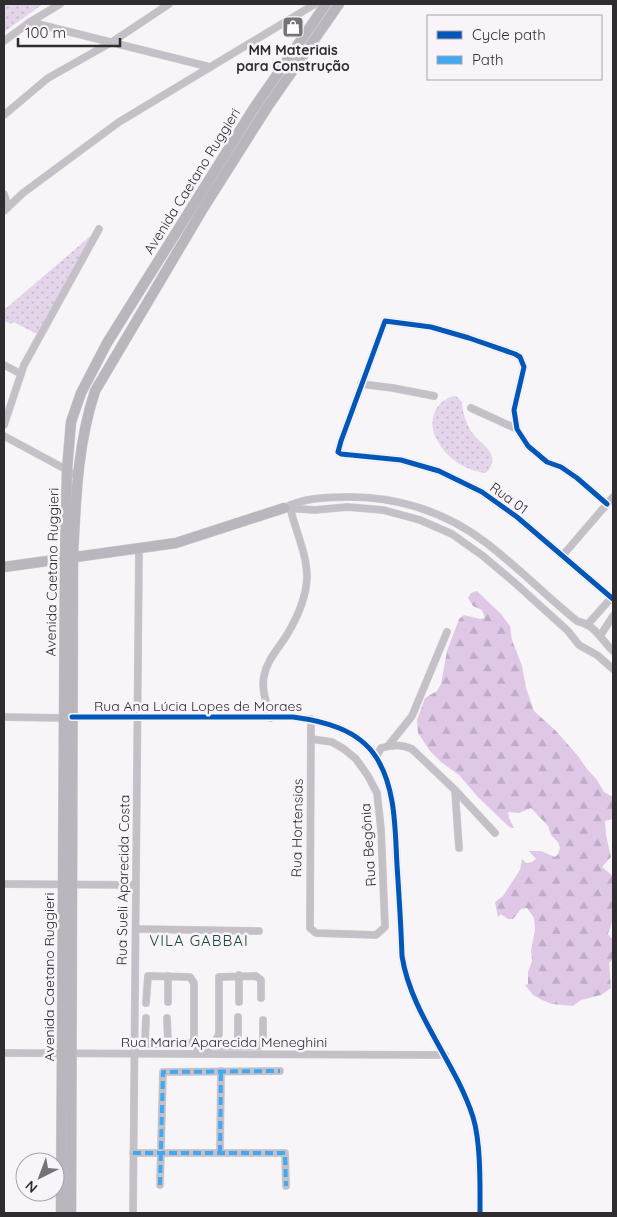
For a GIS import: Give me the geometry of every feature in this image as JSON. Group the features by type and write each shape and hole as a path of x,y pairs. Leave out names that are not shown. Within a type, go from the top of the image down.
{"main road":[{"name":"Avenida Caetano Ruggieri","path":"71,1213 67,1054 69,557 67,470 71,422 81,393 107,343 254,108 321,5"},
{"name":"Avenida Caetano Ruggieri","path":"69,557 76,476 86,419 95,391 204,207 268,106 337,7"},
{"path":"4,567 165,545 187,540 288,507"},
{"name":"Avenida Caetano Ruggieri","path":"61,1213 67,1054"}],"street":[{"path":"4,42 30,22 60,4"},
{"path":"4,115 48,78 112,42 169,4"},
{"path":"6,209 23,193 119,122 304,12 321,5 337,7"},
{"path":"30,22 210,67"},
{"path":"4,194 6,209"},
{"path":"4,424 24,365 99,229"},
{"path":"434,396 361,384 386,321 431,327 515,354 523,362 523,372 517,390 514,410 517,428 528,446 547,462 561,467 577,478 607,504"},
{"path":"4,365 21,374"},
{"name":"Rua 01","path":"361,384 338,451 341,454 401,460 439,472 482,492 517,517 613,597"},
{"path":"471,408 517,428"},
{"path":"4,436 76,476"},
{"path":"288,507 327,497 360,497 402,502 442,516 485,542 577,621 588,624 613,651"},
{"path":"563,555 613,497"},
{"path":"288,507 315,510 347,507 383,510 420,520 452,534 483,556 568,631 579,645 597,655 613,669"},
{"path":"271,718 264,694 264,676 270,660 289,632 303,601 307,578 303,550 288,507"},
{"name":"Rua Sueli Aparecida Costa","path":"132,1213 138,548"},
{"path":"588,624 613,597"},
{"path":"600,636 613,616"},
{"path":"568,631 573,623 577,621"},
{"path":"388,746 412,716 446,632"},
{"path":"597,655 603,648 604,643"},
{"name":"Rua Ana Lúcia Lopes de Moraes","path":"4,717 311,719 341,729 365,745 376,757 387,782 394,818 404,970 423,1014 464,1095 473,1119 477,1144 480,1213"},
{"name":"Rua Hortensias","path":"311,719 309,924 312,931 316,933"},
{"name":"Rua Begônia","path":"311,739 332,742 344,749 360,765 376,793 381,829 385,927 381,932 371,936 316,933"},
{"path":"376,757 381,748 395,744 412,749 496,833"},
{"path":"455,790 459,848"},
{"path":"4,884 136,885"},
{"path":"136,929 259,931"},
{"path":"239,975 239,1002"},
{"path":"146,1003 148,976 190,977 192,979 194,1043 197,1045 198,1054"},
{"path":"168,976 168,1002"},
{"path":"208,1050 219,1034 218,977 256,976 261,980 261,998"},
{"path":"146,1018 145,1042 147,1044 194,1043"},
{"path":"167,1018 168,1044"},
{"path":"238,1018 238,1046"},
{"path":"208,1050 238,1046 259,1046 263,1042 263,1020"},
{"name":"Rua Maria Aparecida Meneghini","path":"4,1053 198,1054 208,1050 445,1055"},
{"path":"160,1185 162,1072 220,1070 280,1071"},
{"path":"220,1070 220,1153"},
{"path":"134,1153 285,1153 286,1186"}],"shaded area":[{"path":"4,4 43,4 4,32"},
{"path":"94,233 37,334 13,322 11,324 4,321 4,310"},
{"path":"456,396 462,402 467,424 471,431 492,455 491,466 486,473 463,466 450,457 440,445 433,431 435,411 443,401"}],"green space":[{"path":"477,591 501,614 510,626 512,640 522,666 526,688 534,711 556,731 578,756 604,792 613,797 613,819 605,821 611,857 602,867 613,876 613,919 608,934 613,938 613,959 609,963 611,988 601,995 581,1000 573,1006 552,1004 542,1000 533,995 525,985 528,984 528,972 532,961 531,950 535,930 534,918 527,908 521,909 513,919 508,919 501,914 498,917 495,902 503,896 520,870 522,859 526,863 536,859 529,851 541,851 555,857 560,848 558,842 551,835 548,826 531,808 519,813 508,812 514,828 507,825 478,797 459,775 430,751 418,733 417,720 425,698 437,691 441,684 447,651 459,619 464,615 480,619 485,618 482,610 473,606 468,598 471,593"}],"marked path":[{"path":"220,1153 221,1071"},
{"path":"160,1185 163,1072 280,1071"},
{"path":"133,1153 285,1153 286,1186"}],"cycle path":[{"path":"607,504 577,478 561,467 547,462 528,446 517,429 514,410 524,367 520,357 469,338 431,327 385,321 338,452 341,454 401,460 439,471 482,492 517,517 613,599"},
{"path":"72,717 293,717 339,728 350,733 368,747 383,769 391,796 396,838 402,956 407,977 414,998 456,1076 476,1127 479,1152 480,1213"}],"place":[{"name":"MM Materiais para Construção","path":"293,27"}],"district":[{"name":"VILA GABBAI","path":"199,941"}]}
